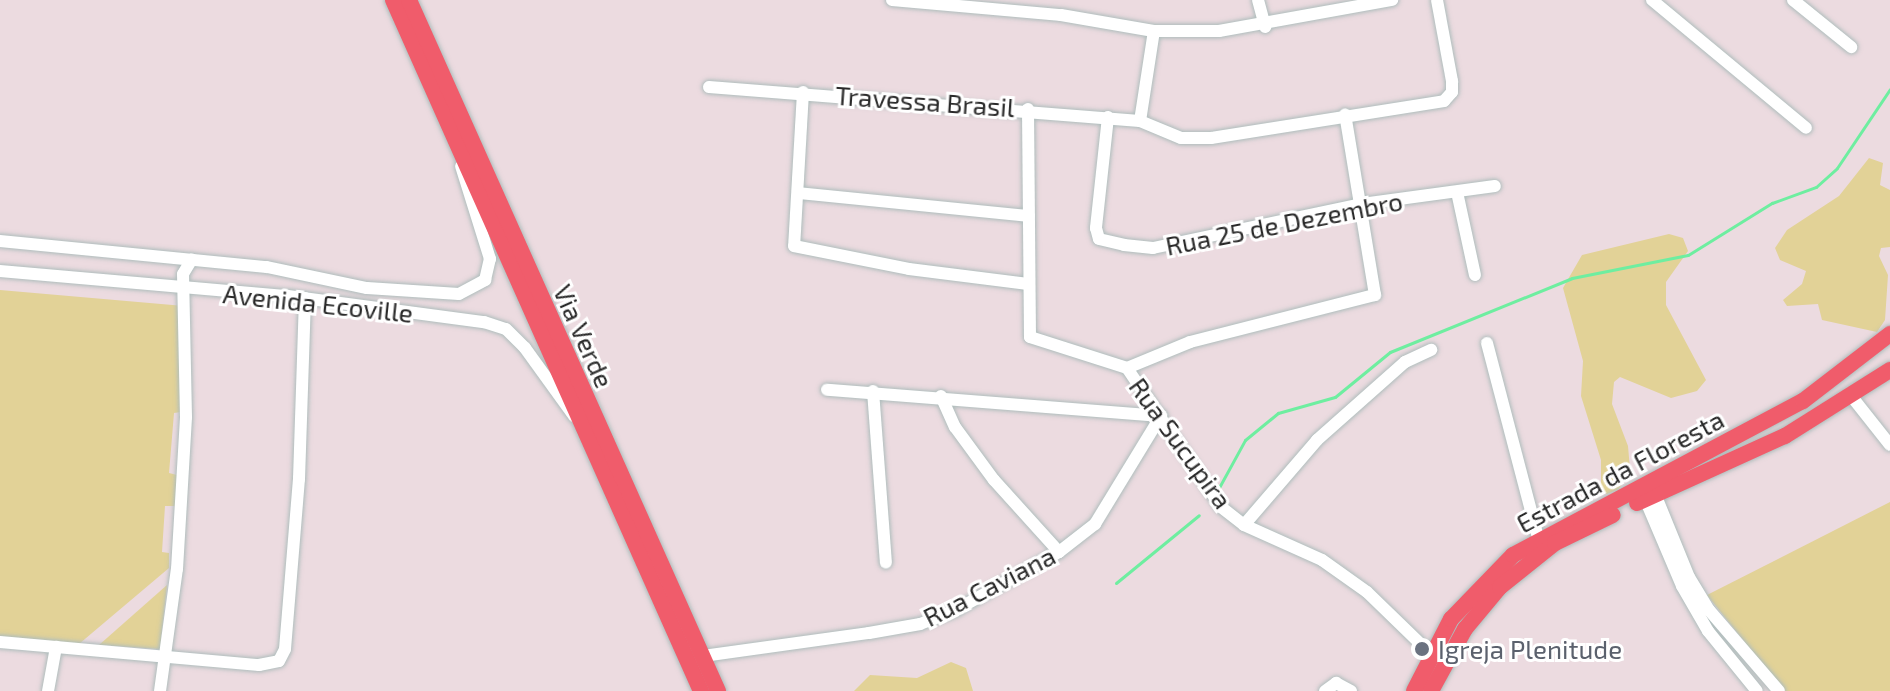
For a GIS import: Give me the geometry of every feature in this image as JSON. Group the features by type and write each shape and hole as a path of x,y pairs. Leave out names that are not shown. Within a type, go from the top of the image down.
{"main road":[{"name":"Via Verde","path":"393,0 701,691"},
{"name":"Via Verde","path":"409,0 718,691"},
{"name":"Estrada da Floresta","path":"1431,691 1465,629 1521,567 1555,543 1648,492 1882,352 1890,334"},
{"name":"Estrada da Floresta","path":"1414,691 1430,653 1451,619 1488,577 1538,538 1785,436 1852,397 1890,370"}],"street":[{"path":"892,0 1061,15 1154,31 1265,27 1392,0"},
{"path":"1061,15 1062,0"},
{"path":"1258,0 1265,27"},
{"name":"Travessa Brasil","path":"709,87 1108,117 1140,121 1181,138 1211,138 1345,114 1444,101 1452,92 1437,0"},
{"path":"1652,0 1806,128"},
{"path":"1793,0 1851,47"},
{"path":"1140,121 1154,31"},
{"path":"803,92 794,246 909,269 1028,284"},
{"path":"1028,109 1030,337 1127,368 1190,342 1371,298 1377,290 1345,114"},
{"name":"Rua 25 de Dezembro","path":"1108,117 1095,217 1099,239 1153,248 1362,204 1495,186"},
{"name":"Via Verde","path":"455,135 473,215 490,259 485,280 469,292"},
{"path":"1457,192 1475,275"},
{"path":"798,193 1029,216"},
{"path":"0,241 299,272 411,291 469,292 472,319"},
{"path":"160,691 166,657 185,450 186,290 183,274 192,259"},
{"name":"Avenida Ecoville","path":"0,271 186,290 288,296 472,319 506,329 525,348 586,431"},
{"path":"288,296 300,286 299,272"},
{"path":"409,312 411,291"},
{"path":"0,642 259,665 283,656 299,479 305,298"},
{"path":"1487,343 1538,538"},
{"path":"1244,525 1317,440 1405,362 1431,350"},
{"name":"Rua Sucupira","path":"1127,368 1221,507 1244,525 1322,560 1367,592 1430,653"},
{"path":"827,390 941,396 1161,416"},
{"path":"873,391 886,563"},
{"path":"941,396 975,455 1059,552"},
{"path":"1852,397 1890,445"},
{"name":"Rua Caviana","path":"703,656 920,624 1059,552 1095,524 1161,416"},
{"path":"1648,492 1682,586 1708,631 1757,691"},
{"path":"1648,492 1689,577 1709,610 1779,691"},
{"path":"48,691 56,647"},
{"path":"1325,691 1336,683 1351,691"}],"shaded area":[{"path":"1869,158 1883,163 1880,185 1890,190 1890,247 1881,248 1879,256 1888,275 1885,320 1877,332 1822,320 1818,304 1787,306 1783,300 1802,284 1806,271 1780,260 1775,248 1787,230 1839,196"},
{"path":"1669,234 1683,238 1688,251 1666,282 1666,305 1706,380 1697,391 1671,398 1620,377 1614,382 1612,404 1628,446 1630,469 1619,489 1607,494 1601,491 1601,460 1581,396 1583,361 1563,288 1582,255"},
{"path":"0,290 184,306 181,412 174,413 169,473 177,475 175,506 165,506 162,552 169,553 169,568 79,644 0,637"},
{"path":"1890,502 1890,691 1784,691 1707,595"},
{"path":"167,585 160,649 99,645"},
{"path":"951,662 966,668 973,691 854,691 870,675 917,678"}],"waterway":[{"path":"1216,493 1245,440 1278,413 1335,397 1390,352 1572,278 1688,255 1772,203 1816,187 1837,168 1890,89"},
{"path":"1116,583 1199,515"}],"place":[{"name":"Igreja Plenitude","path":"1422,649"}]}
